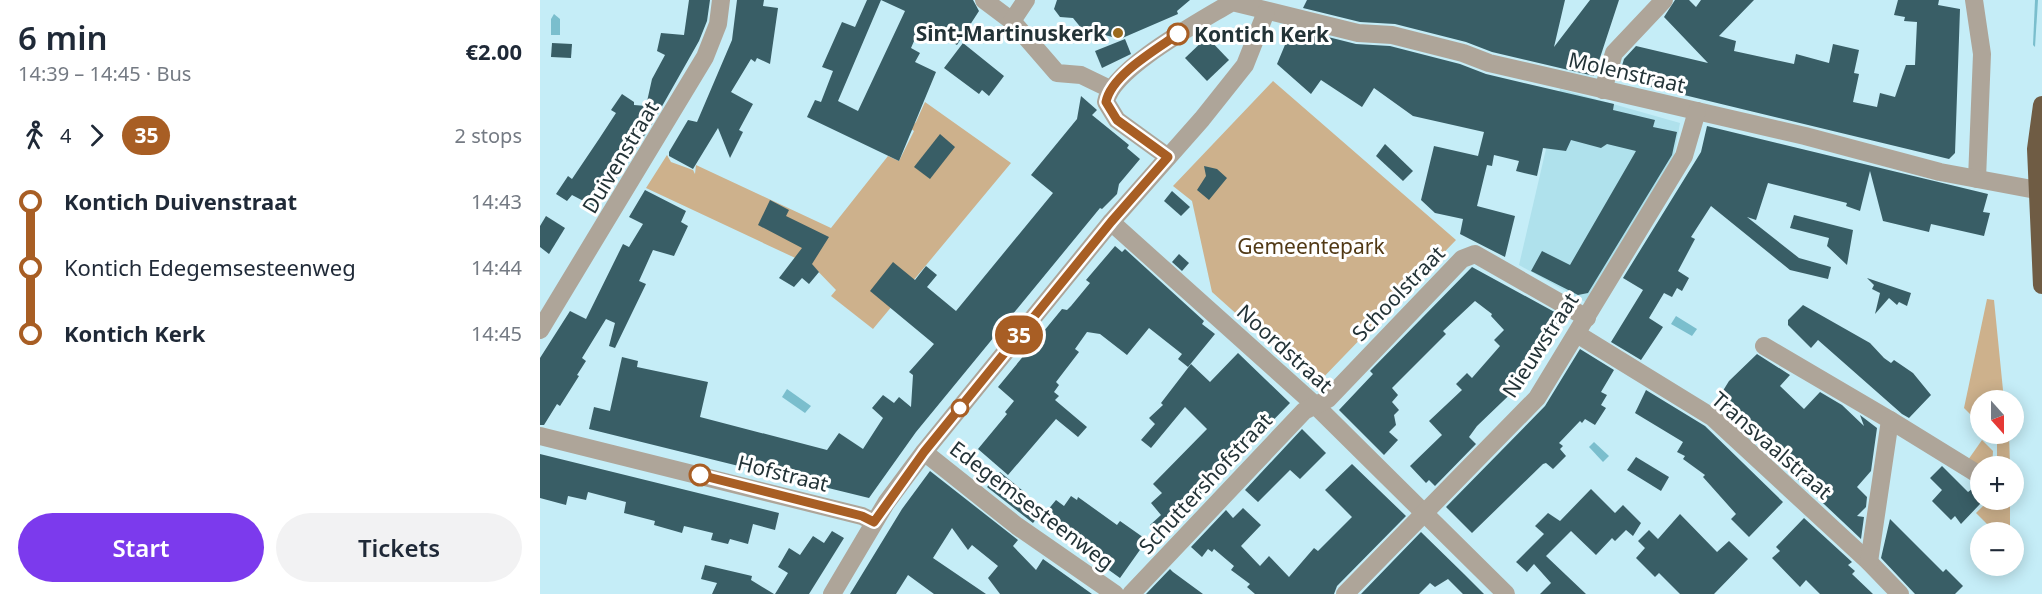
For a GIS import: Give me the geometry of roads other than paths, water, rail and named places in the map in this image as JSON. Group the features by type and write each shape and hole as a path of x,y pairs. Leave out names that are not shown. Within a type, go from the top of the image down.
{"highway":[{"path":"2042,105 2036,149 2042,285"}],"street":[{"name":"Duivenstraat","path":"540,330 705,57 718,24 721,0"},
{"path":"984,0 1012,21 1057,73 1081,75 1110,89"},
{"path":"1012,21 1026,0"},
{"path":"1603,90 1614,53 1664,0"},
{"path":"1974,0 1982,54 1977,179"},
{"path":"1168,157 1117,120 1106,102 1110,89 1123,75 1178,34 1231,1"},
{"name":"Molenstraat","path":"1231,1 1266,12 1358,33 1392,35 1603,90 1977,179 2039,190"},
{"path":"832,594 874,522 924,452 1111,222 1245,65 1266,12"},
{"name":"Nieuwstraat","path":"1345,594 1531,406 1587,318 1684,156 1696,111"},
{"name":"Noordstraat","path":"1111,222 1315,405 1426,512 1506,594"},
{"name":"Schoolstraat","path":"1315,405 1328,399 1468,255 1476,254 1587,318"},
{"name":"Transvaalstraat","path":"1577,334 1712,417 1869,562 1900,594"},
{"path":"1764,346 1970,469"},
{"name":"Schuttershofstraat","path":"1131,594 1304,411 1315,405"},
{"path":"1869,562 1890,420"},
{"name":"Hofstraat","path":"540,436 862,516 874,522"},
{"name":"Edegemsesteenweg","path":"924,452 1017,526 1115,594"}],"place":[{"name":"Sint-Martinuskerk","path":"1118,33"},
{"name":"Kontich Kerk","path":"1178,34"}],"park label":[{"name":"Gemeentepark","path":"1311,246"}]}
